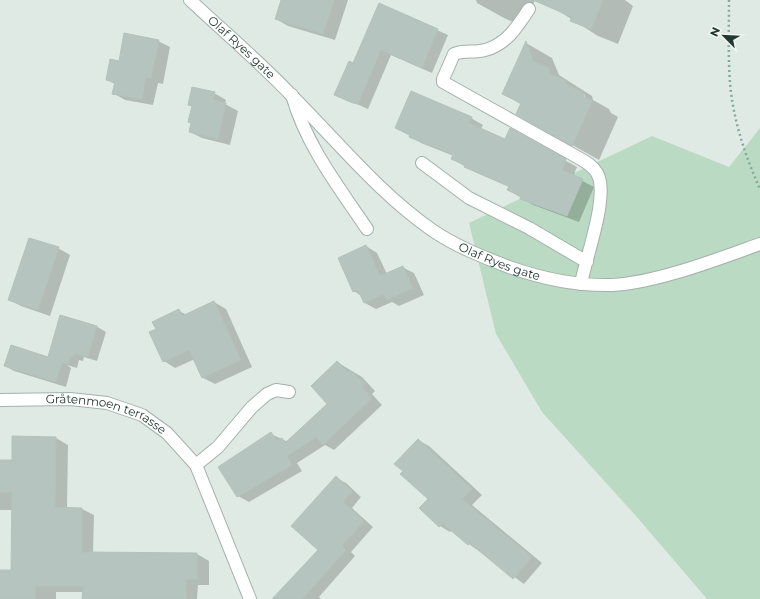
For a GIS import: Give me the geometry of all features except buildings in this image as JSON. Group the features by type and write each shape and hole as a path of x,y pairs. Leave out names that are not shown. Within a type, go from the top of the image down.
{"street":[{"name":"Olaf Ryes gate","path":"190,0 292,95 364,171 402,206 433,230 463,248 532,275 581,284 614,285 651,278 760,244"},
{"path":"530,9 515,30 498,44 484,50 454,54 443,78 443,82 591,165 601,183 601,193 581,284"},
{"path":"292,95 299,118 312,146 367,229"},
{"path":"422,163 469,198 529,228 587,262"},
{"path":"196,465 218,447 252,407 267,394 276,390 289,392"},
{"name":"Gråtenmoen terrasse","path":"0,400 70,399 107,403 142,415 167,433 196,465 250,599"}],"path":[{"path":"729,0 730,83 732,99 736,121 760,189"}],"green space":[{"path":"760,128 760,599 707,599 636,516 542,412 496,334 469,223 652,136 729,167"}]}
